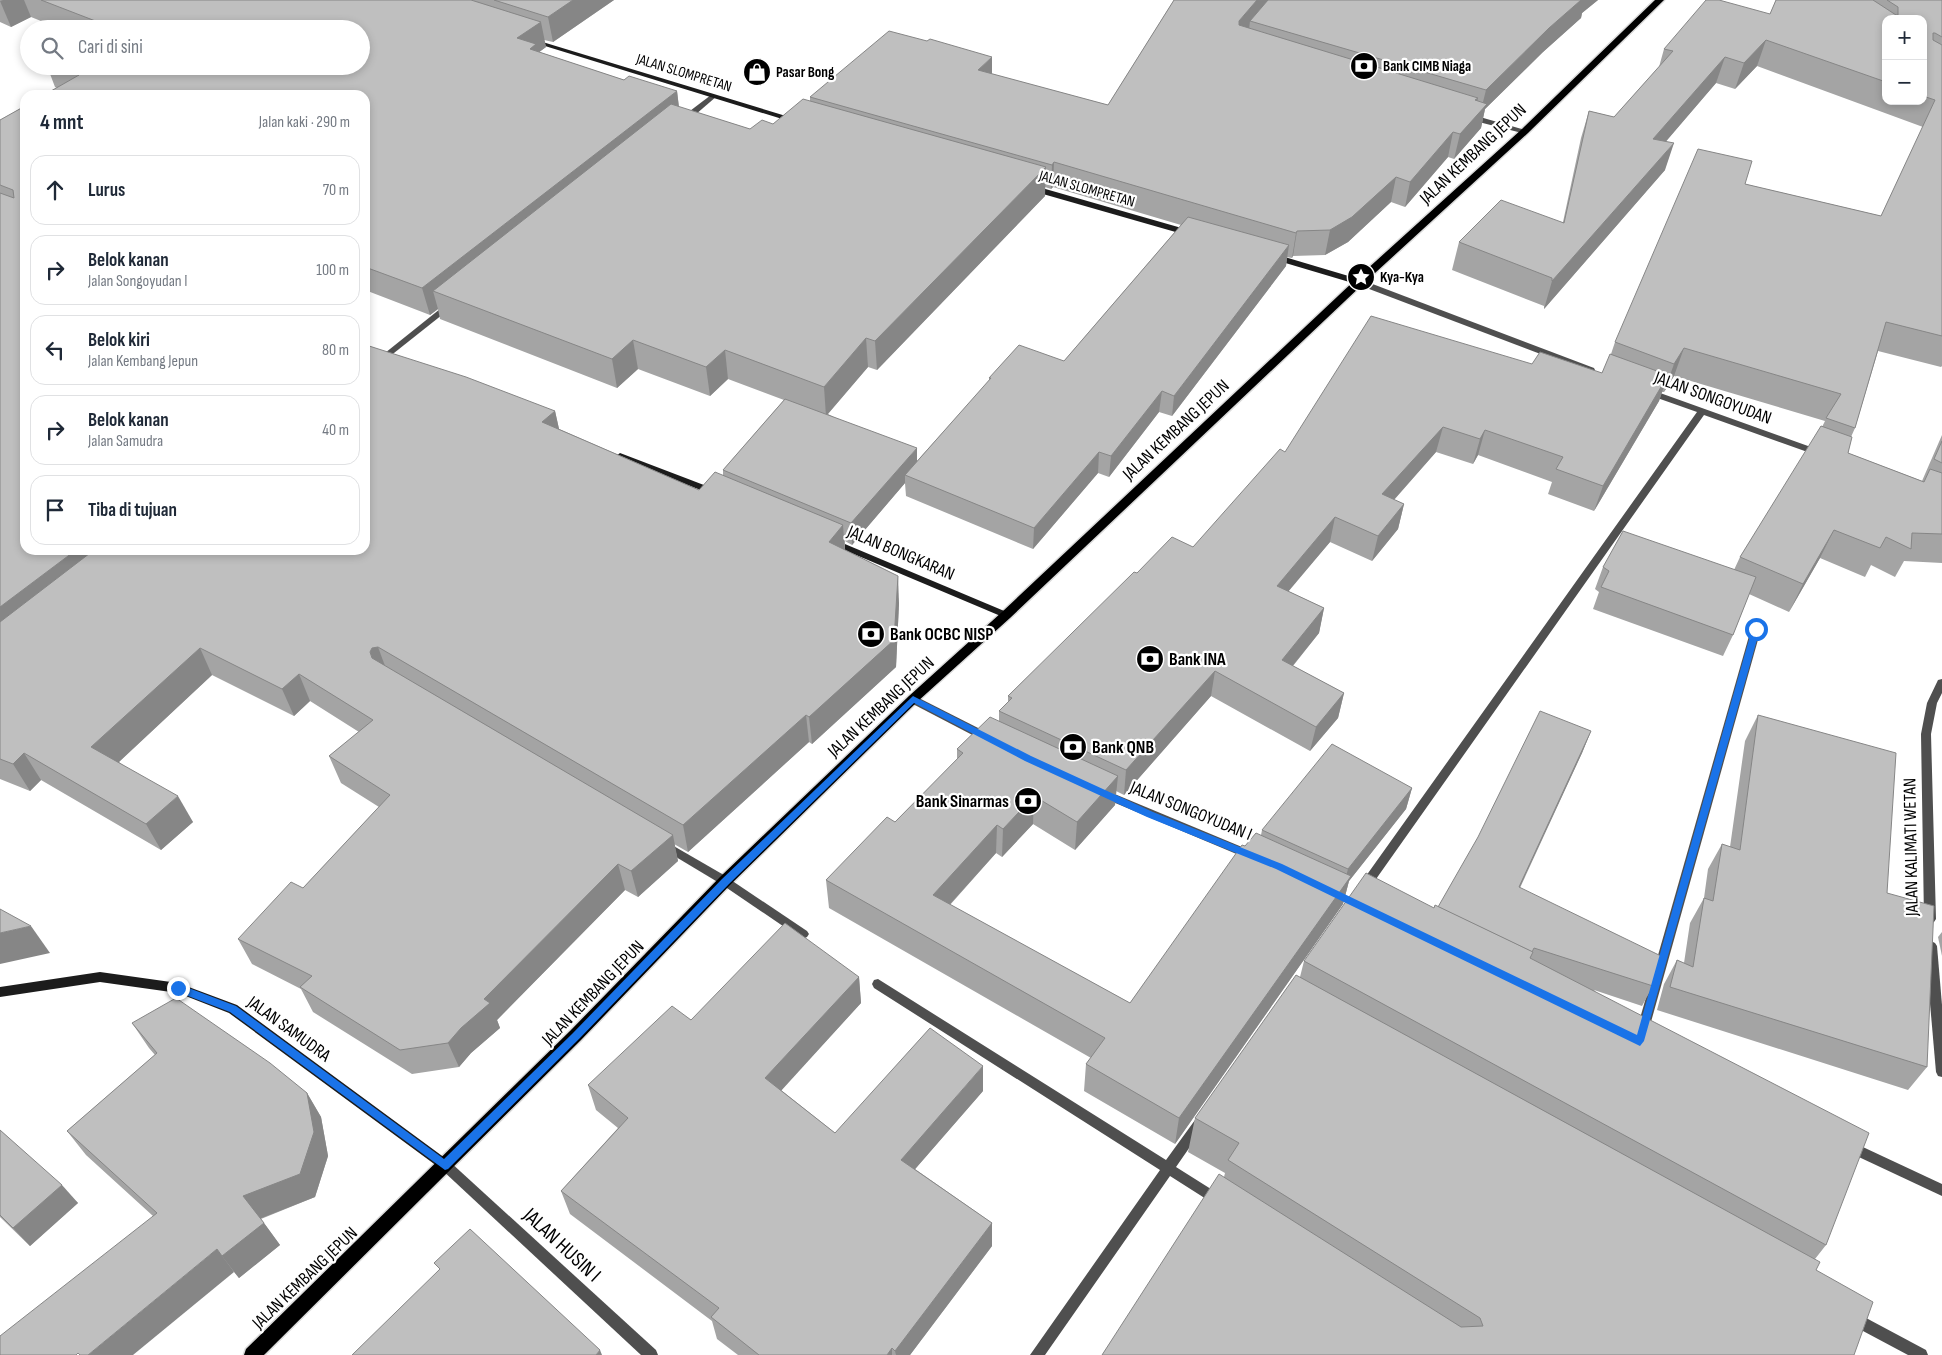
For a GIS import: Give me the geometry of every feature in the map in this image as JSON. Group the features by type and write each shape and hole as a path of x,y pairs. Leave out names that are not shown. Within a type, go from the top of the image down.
{"main road":[{"name":"JALAN KEMBANG JEPUN","path":"252,1355 576,1036 725,881 913,699 1006,615 1359,282 1525,131 1660,0"}],"street":[{"name":"JALAN SLOMPRETAN","path":"529,40 808,124"},
{"path":"682,121 713,96"},
{"path":"1463,115 1525,131"},
{"name":"JALAN SLOMPRETAN","path":"1027,186 1198,235"},
{"path":"1264,254 1359,282 1600,373"},
{"path":"370,370 383,364 456,300"},
{"path":"370,359 383,364"},
{"name":"JALAN SONGOYUDAN","path":"1637,387 1827,456"},
{"path":"1359,894 1702,412"},
{"path":"606,451 724,497"},
{"name":"JALAN BONGKARAN","path":"824,538 1006,615"},
{"path":"1640,1041 1756,629"},
{"name":"JALAN KALIMATI WETAN","path":"1942,683 1932,703 1926,734 1931,931 1942,1072"},
{"path":"913,699 992,740"},
{"name":"JALAN SONGOYUDAN I","path":"1098,790 1150,814 1262,859"},
{"path":"658,841 725,881 803,934"},
{"name":"JALAN SAMUDRA","path":"0,992 100,977 178,988 233,1009 445,1165"},
{"path":"878,984 1226,1206"},
{"path":"1037,1355 1206,1113"},
{"path":"1837,1141 1942,1190"},
{"name":"JALAN HUSIN I","path":"445,1165 651,1355"},
{"path":"1845,1314 1921,1355"}],"building":[{"path":"41,0 471,0 541,22 517,38 536,44 530,49 624,80 629,76 677,91 422,288 370,269 370,90 53,90 79,75 370,75 370,20 93,20"},
{"path":"494,0 573,0 548,17"},
{"path":"1174,0 1257,0 1239,21 1239,25 1478,98 1475,100 1487,104 1460,134 1453,132 1410,182 1396,177 1352,217 1330,230 1297,231 1296,233 1054,162 1052,165 810,97 889,31 927,41 930,39 992,57 978,70 1108,105"},
{"path":"1268,0 1581,0 1549,28 1486,90 1250,21"},
{"path":"1706,0 1719,0 1770,14 1776,0 1873,0 1896,15 1882,15 1882,81 1766,40 1744,63 1725,57 1653,139 1674,143 1552,281 1552,278 1459,242 1501,200 1564,223 1589,111 1614,117 1673,51 1664,49"},
{"path":"1887,0 1942,0 1942,37 1933,33 1933,40 1942,45 1942,336 1886,322 1855,428 1826,418 1841,394 1684,348 1674,364 1615,342 1698,149 1752,161 1745,184 1881,216 1935,100 1927,97 1927,15 1898,15 1898,7"},
{"path":"803,99 1046,167 875,341 866,338 824,387 725,350 706,367 633,340 612,359 433,291 671,104 750,129 762,120 773,124"},
{"path":"20,109 20,555 69,555 0,607 0,193 14,198 13,190 0,185 0,120"},
{"path":"1188,217 1289,245 1174,396 1162,391 1111,456 1099,452 1034,528 905,475 1019,345 1064,361"},
{"path":"1371,316 1532,364 1540,352 1602,373 1610,354 1668,375 1603,486 1556,469 1563,457 1485,430 1480,439 1443,427 1382,494 1404,504 1378,536 1335,517 1277,586 1324,608 1282,660 1344,693 1316,727 1215,671 1126,770 999,711 1012,698 1008,696 1172,537 1193,547 1280,449 1285,452"},
{"path":"370,346 466,377 555,411 542,422 699,490 715,472 843,525 829,542 898,576 894,640 809,717 806,715 683,825 378,647 372,648 370,652 372,658 673,835 631,871 618,864 484,999 490,1003 461,1028 448,1043 400,1050 300,987 312,976 238,939 291,882 303,888 390,795 329,756 373,720 299,674 282,689 200,648 91,747 178,796 146,824 24,753 13,764 0,759 0,622 87,555 370,555"},
{"path":"785,399 917,448 851,523 723,470"},
{"path":"1821,426 1852,437 1848,453 1924,482 1930,469 1942,473 1942,534 1912,533 1911,549 1886,537 1880,548 1834,530 1803,584 1740,557"},
{"path":"1942,441 1942,463 1934,459"},
{"path":"1623,531 1756,577 1733,635 1601,587 1609,571 1603,567"},
{"path":"1540,711 1591,731 1519,887 1661,956 1653,986 1534,948 1532,952 1438,907 1478,837"},
{"path":"1758,715 1896,753 1887,893 1934,906 1927,1067 1670,987 1677,960 1693,967 1704,898 1713,901 1722,844 1740,850"},
{"path":"990,717 1118,776 1077,822 1034,796 1003,829 997,825 933,895 1130,1003 1242,845 1245,846 1256,833 1351,876 1179,1118 1086,1064 1105,1038 826,880 887,817 895,822 963,753 957,749"},
{"path":"1332,744 1412,788 1348,869 1262,830"},
{"path":"1366,873 1434,908 1435,905 1533,952 1530,958 1869,1133 1826,1245 1304,961"},
{"path":"0,909 31,926 0,933"},
{"path":"785,923 859,977 765,1078 835,1133 930,1028 983,1066 901,1160 992,1223 895,1351 892,1348 887,1355 759,1355 711,1317 719,1308 561,1191 628,1118 588,1085 672,1006 691,1020"},
{"path":"1296,975 1820,1262 1816,1270 1873,1302 1854,1355 1102,1355 1219,1174 1461,1327 1483,1326 1480,1318 1228,1160 1239,1143 1195,1118"},
{"path":"176,998 270,1063 307,1093 314,1132 300,1174 243,1196 264,1223 222,1256 217,1249 88,1355 80,1355 78,1353 76,1355 0,1355 0,1336 157,1213 67,1131 157,1053 132,1023"},
{"path":"0,1130 62,1185 13,1228 0,1215"},
{"path":"470,1229 600,1350 596,1355 352,1355 440,1269 434,1263"}],"place":[{"name":"Bank CIMB Niaga","path":"1364,66"},
{"name":"Pasar Bong","path":"757,72"},
{"name":"Kya-Kya","path":"1361,277"},
{"name":"Bank OCBC NISP","path":"871,634"},
{"name":"Bank INA","path":"1150,659"},
{"name":"Bank QNB","path":"1073,747"},
{"name":"Bank Sinarmas","path":"1028,801"}],"route":[{"path":"178,988 233,1009 445,1165 576,1036 725,881 913,699 1028,758 1150,814 1279,866 1640,1041 1756,629"}]}
